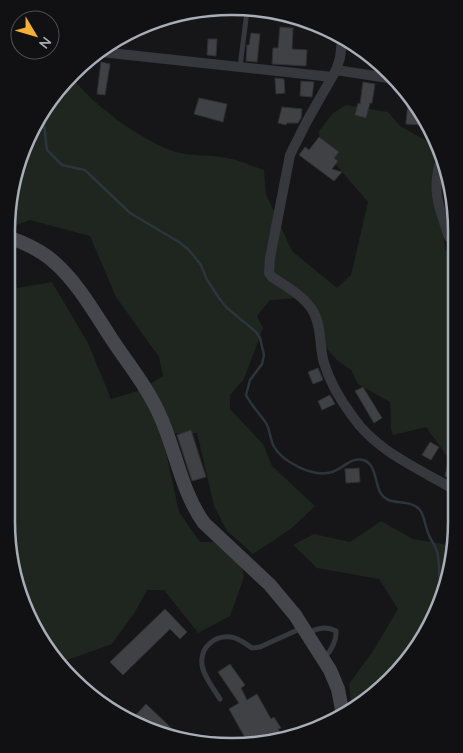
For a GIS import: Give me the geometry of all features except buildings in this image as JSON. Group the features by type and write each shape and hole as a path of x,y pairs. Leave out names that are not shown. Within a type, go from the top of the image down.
{"street":[{"path":"341,45 340,58 334,74 292,149 270,258 269,272 272,277 296,294 312,309 317,323 327,371 342,402 361,427 389,451 448,486"},
{"path":"109,53 240,67 385,78"},
{"path":"439,167 435,178 436,193 448,234"},
{"path":"15,240 45,254 73,282 154,403 200,518 270,585 286,603 324,658 338,689 342,708"}],"lane":[{"path":"240,67 246,15"},
{"path":"220,699 202,668 205,648 209,642 218,638 231,637 244,642 252,648 305,631 327,628 337,634 328,654 324,658"}],"shaded area":[{"path":"75,81 116,119 157,144 184,154 232,159 264,170 266,194 292,251 337,288 351,275 368,202 320,146 319,131 333,113 346,105 388,112 400,126 429,142 433,151 445,249 448,253 448,456 426,427 393,435 390,402 358,384 351,370 337,360 327,349 299,298 270,300 257,316 263,328 244,379 230,395 230,409 263,444 272,466 315,506 292,528 253,554 227,531 214,506 197,433 162,434 179,512 200,542 215,542 242,566 244,577 230,616 198,633 164,590 147,590 135,612 112,644 66,660 51,642 31,604 22,578 15,536 15,280 17,288 52,282 88,343 111,399 138,391 163,376 159,357 116,297 90,236 30,220 15,225 19,189 26,162 37,136 51,111"},
{"path":"381,521 413,539 447,545 437,591 426,617 412,642 385,675 351,703 349,684 373,651 398,609 379,579 317,568 293,545 314,534 350,542"}],"waterway":[{"path":"44,123 47,150 62,165 85,170 130,213 189,250 201,265 207,280 226,307 256,332 260,338 264,355 262,364 250,380 246,395 266,423 273,445 277,451 291,463 316,473 336,471 354,460 367,462 373,469 378,488 384,497 388,500 415,506 422,513 430,538 436,548 440,581"}]}
